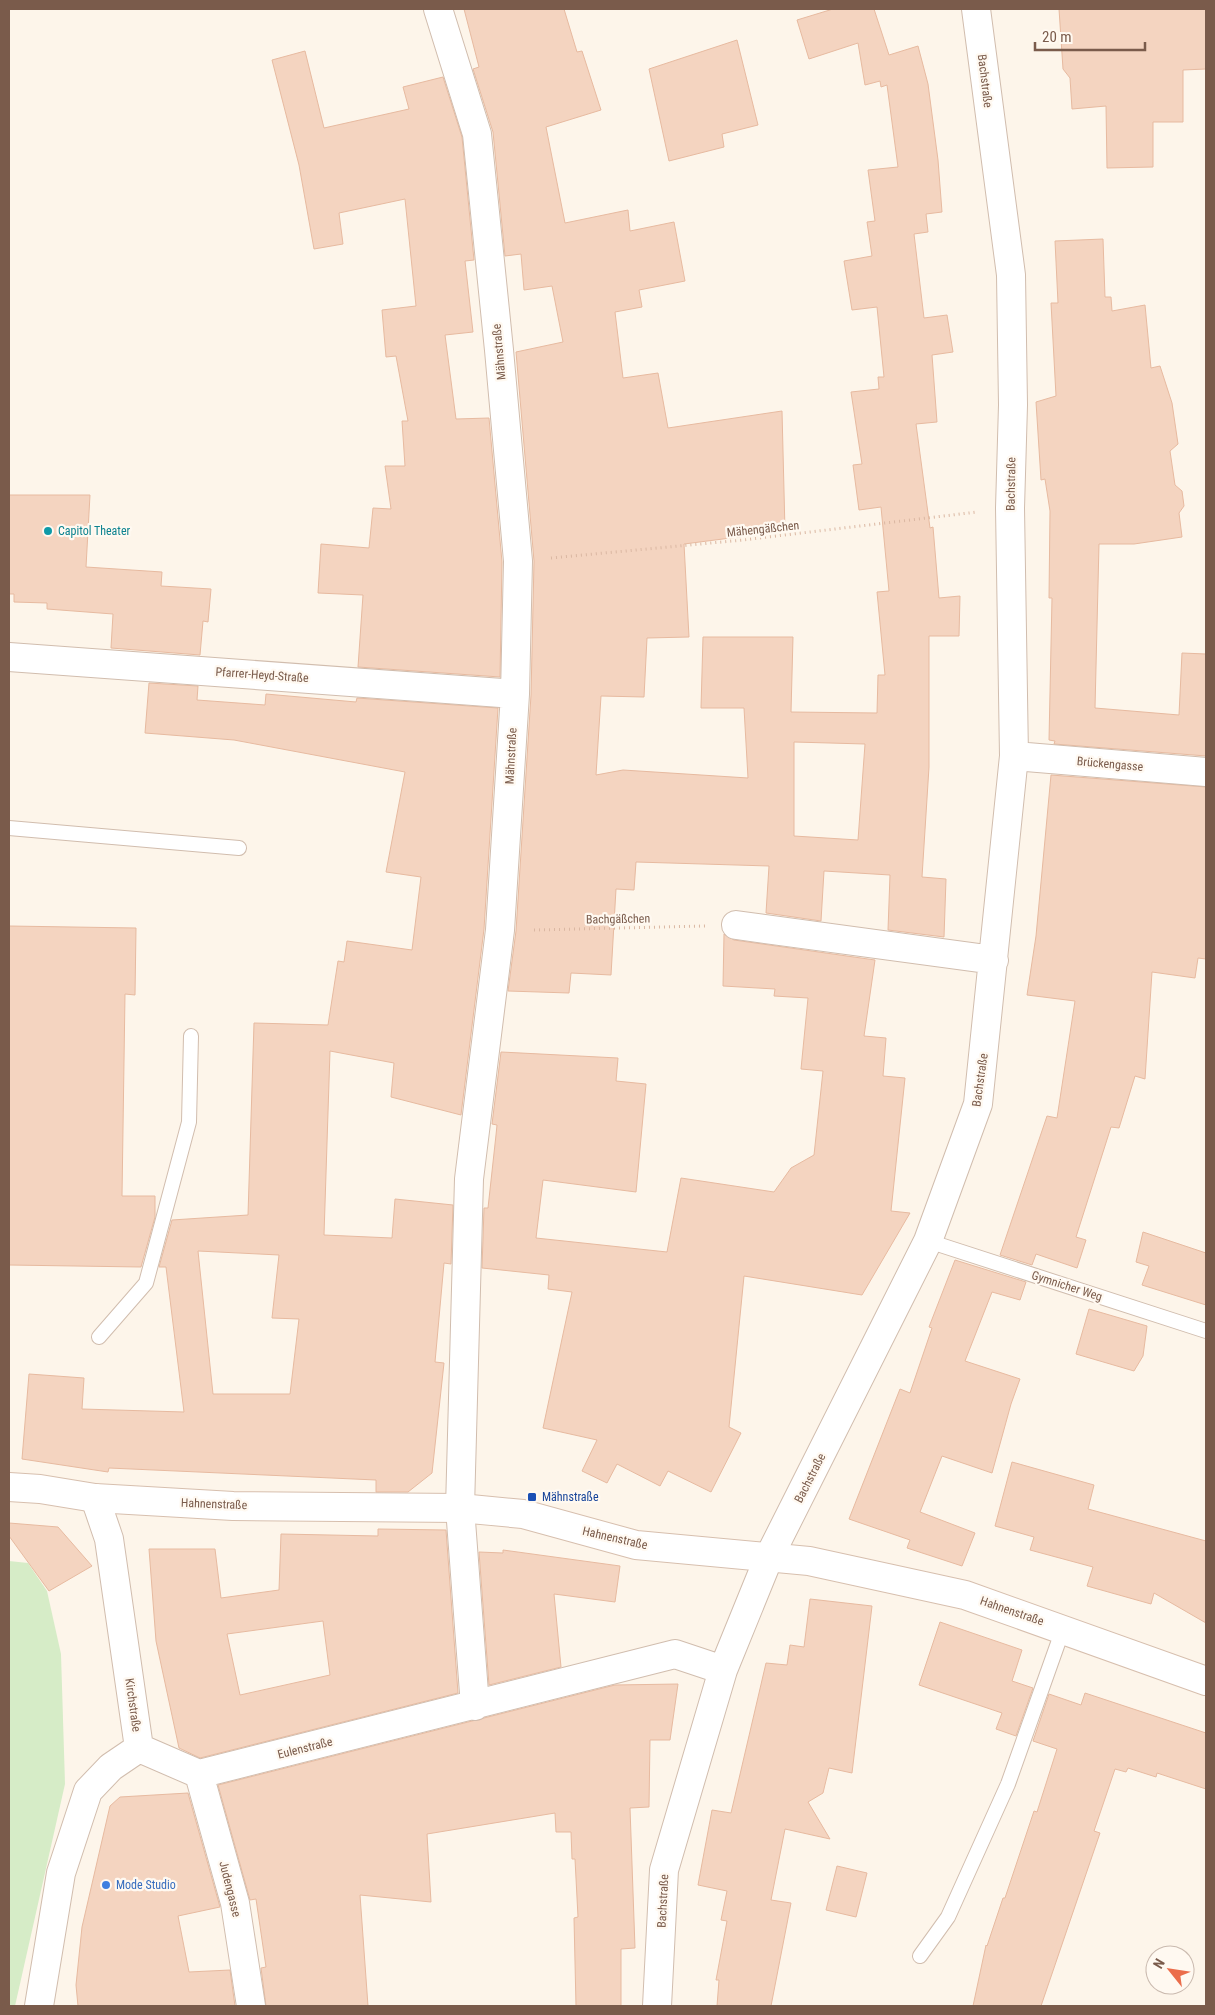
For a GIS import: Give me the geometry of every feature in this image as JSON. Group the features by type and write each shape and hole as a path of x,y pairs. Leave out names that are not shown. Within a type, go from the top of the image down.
{"street":[{"name":"Mähnstraße","path":"438,9 477,134 518,561 515,694 500,930 469,1179 460,1508"},
{"name":"Bachstraße","path":"658,2006 664,1870 723,1670 769,1558 928,1241 978,1104 1014,756 1010,508 1013,406 1010,275 976,9"},
{"name":"Pfarrer-Heyd-Straße","path":"9,657 515,694"},
{"name":"Brückengasse","path":"1014,756 1206,772"},
{"path":"736,925 994,960"},
{"name":"Hahnenstraße","path":"9,1487 40,1488 94,1498 233,1506 460,1508 523,1514 636,1545 809,1561 965,1595 1206,1681"},
{"name":"Kirchstraße","path":"39,2006 61,1873 88,1791 111,1767 139,1748 109,1539 94,1498"},
{"path":"460,1508 475,1706"},
{"name":"Eulenstraße","path":"199,1774 475,1706 675,1654 723,1670"},
{"path":"139,1748 199,1774"},
{"name":"Judengasse","path":"199,1774 234,1903 251,2006"}],"lane":[{"path":"9,828 239,848"},
{"path":"99,1337 146,1283 188,1122 191,1036"},
{"name":"Gymnicher Weg","path":"928,1241 1206,1332"},
{"path":"920,1956 948,1917 1008,1784 1063,1630"}],"path":[{"name":"Mähengäßchen","path":"518,561 743,540 1010,508"},
{"name":"Bachgäßchen","path":"500,930 736,925"}],"green space":[{"path":"9,1561 28,1563 47,1591 61,1654 65,1784 15,2006 9,2006"}],"building":[{"path":"464,9 564,9 577,52 582,51 601,110 546,127 565,223 628,210 630,231 674,222 685,281 639,290 642,307 615,312 623,378 658,373 668,428 782,411 785,531 684,544 689,637 647,638 644,697 601,696 596,775 623,770 748,778 744,708 701,708 703,637 793,637 791,712 877,713 878,675 885,675 877,592 889,591 881,507 859,510 853,465 862,464 851,392 879,389 878,377 884,377 877,307 852,310 844,261 872,256 867,222 875,221 868,170 898,167 887,85 881,87 880,81 865,85 858,43 809,59 797,20 833,9 874,9 889,55 918,46 928,84 938,160 942,212 926,214 928,232 914,234 924,318 947,315 953,352 932,355 937,422 916,424 930,528 933,527 939,598 960,596 959,636 929,636 929,767 922,877 946,879 944,937 888,930 890,875 824,871 821,921 766,913 769,866 636,862 634,890 616,889 611,975 571,973 569,993 508,991 516,931 531,695 534,561 516,352 563,342 552,286 524,290 521,254 505,256 493,132 473,69 479,67","holes":["794,742 865,744 858,840 794,836"]},
{"path":"1059,9 1206,9 1206,69 1183,70 1183,122 1153,122 1153,167 1107,168 1106,106 1072,109 1070,78 1063,69"},
{"path":"737,40 758,125 722,134 724,147 669,161 649,69"},
{"path":"305,51 324,128 409,109 403,87 443,77 462,137 474,260 465,261 473,332 445,335 456,419 489,418 502,562 500,677 358,667 363,595 318,593 321,544 369,548 373,508 391,509 385,466 405,466 402,421 408,421 396,356 386,357 382,310 416,306 405,199 339,213 343,244 314,249 299,165 272,60"},
{"path":"1103,239 1105,297 1111,297 1112,311 1145,305 1151,368 1160,366 1172,403 1178,444 1170,451 1175,485 1182,491 1184,506 1179,513 1182,537 1134,544 1099,544 1095,708 1179,715 1182,653 1206,654 1206,756 1054,744 1055,741 1049,740 1052,598 1049,598 1050,511 1045,479 1041,480 1036,402 1056,396 1051,303 1058,303 1055,241"},
{"path":"9,495 90,495 86,567 162,572 161,586 211,589 208,622 203,621 200,655 111,648 113,614 47,609 47,603 14,602 14,594 9,594"},
{"path":"149,683 198,686 197,700 265,705 266,694 356,702 357,698 498,708 484,929 461,1115 391,1097 394,1063 330,1051 324,1235 392,1238 395,1199 453,1205 451,1264 444,1263 435,1362 444,1363 432,1473 408,1492 376,1492 376,1480 109,1468 108,1472 22,1459 29,1374 84,1378 82,1409 184,1412 166,1267 159,1267 172,1220 248,1215 254,1023 328,1025 338,961 344,962 347,941 412,950 421,877 386,872 405,772 234,740 145,733","holes":["198,1251 279,1255 272,1318 299,1319 290,1394 213,1394"]},
{"path":"1051,775 1206,787 1206,959 1198,958 1195,978 1152,972 1145,1079 1135,1076 1119,1128 1111,1127 1076,1237 1086,1240 1077,1268 1036,1254 1032,1265 1000,1255 1047,1116 1057,1118 1075,1001 1027,995 1036,936"},
{"path":"9,926 136,928 135,995 125,994 122,1196 155,1196 155,1217 141,1267 9,1265"},
{"path":"724,934 734,940 875,960 864,1036 886,1038 883,1076 905,1078 891,1211 910,1213 862,1295 744,1276 729,1427 741,1433 711,1492 668,1471 660,1486 617,1464 607,1483 582,1471 597,1440 543,1428 572,1292 548,1289 549,1275 482,1268 484,1208 488,1208 496,1135 497,1125 492,1124 501,1052 618,1058 616,1081 646,1084 636,1192 543,1180 536,1238 667,1252 681,1178 774,1192 791,1168 814,1155 823,1071 801,1069 808,998 774,996 775,989 723,986"},
{"path":"1143,1232 1206,1253 1206,1305 1142,1285 1149,1266 1136,1262"},
{"path":"955,1260 1026,1282 1020,1300 992,1292 965,1361 1020,1379 992,1473 942,1456 920,1512 975,1533 962,1566 907,1548 910,1540 849,1519 900,1389 910,1393 932,1328 929,1327"},
{"path":"1089,1309 1147,1326 1143,1356 1134,1371 1076,1354"},
{"path":"1012,1462 1094,1485 1088,1509 1206,1541 1206,1623 1154,1593 1151,1604 1087,1586 1093,1567 1030,1550 1034,1537 995,1526"},
{"path":"9,1523 58,1527 92,1566 49,1591 9,1536"},
{"path":"378,1529 446,1530 458,1693 200,1758 179,1748 156,1641 149,1549 215,1549 221,1598 279,1590 281,1534 378,1536","holes":["323,1621 330,1675 240,1695 227,1634"]},
{"path":"503,1550 620,1566 615,1602 554,1594 561,1667 489,1685 479,1552 503,1553"},
{"path":"810,1599 872,1606 852,1773 829,1768 823,1793 808,1802 830,1839 785,1829 771,1900 791,1903 771,2006 717,2006 719,1980 716,1980 727,1921 721,1920 727,1891 698,1885 712,1810 731,1813 766,1663 787,1665 790,1645 804,1647"},
{"path":"940,1622 1022,1650 1012,1681 1033,1688 1016,1736 996,1729 1002,1713 919,1685"},
{"path":"678,1684 670,1740 650,1740 649,1807 630,1808 635,1948 621,1949 621,2006 576,2006 574,1918 578,1917 575,1859 572,1859 571,1832 556,1832 555,1813 427,1834 431,1902 360,1895 368,2006 266,2006 261,1968 266,1967 256,1899 250,1900 218,1785 615,1685"},
{"path":"1085,1693 1206,1733 1206,1789 1157,1773 1156,1777 1128,1768 1126,1772 1115,1769 1094,1831 1100,1833 1041,2006 973,2006 986,1945 1003,1898 1005,1898 1034,1811 1037,1812 1057,1749 1033,1741 1049,1694 1081,1705"},
{"path":"188,1793 220,1907 178,1916 189,1972 230,1970 235,2006 78,2006 76,1985 82,1927 110,1806 120,1797"},
{"path":"837,1866 867,1873 856,1917 826,1910"}],"place":[{"name":"Capitol Theater","path":"48,531"},
{"name":"Mähnstraße","path":"532,1497"},
{"name":"Mode Studio","path":"106,1885"}]}
